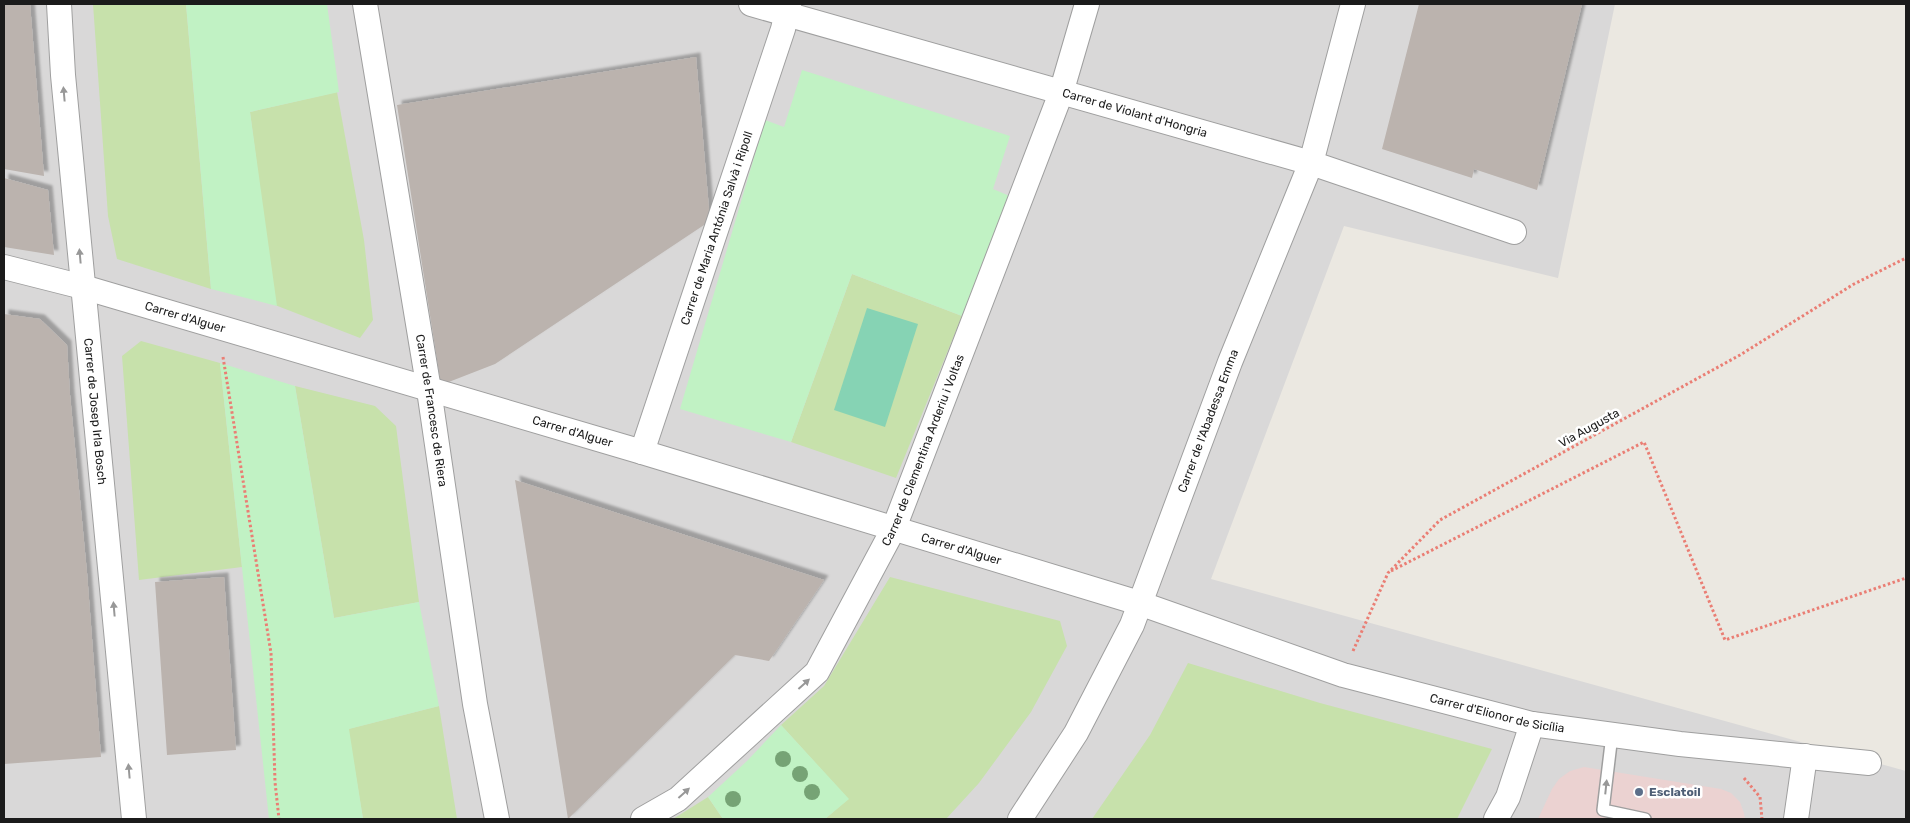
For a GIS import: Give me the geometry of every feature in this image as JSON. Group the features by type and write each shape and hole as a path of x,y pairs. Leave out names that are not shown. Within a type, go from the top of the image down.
{"street":[{"name":"Carrer de Josep Irla Bosch","path":"59,4 63,75 134,819"},
{"name":"Carrer de Francesc de Riera","path":"365,4 429,390 475,704 497,819"},
{"name":"Carrer de Violant d'Hongria","path":"752,4 788,9 1061,92 1311,163 1514,232"},
{"name":"Carrer de Clementina Arderiu i Voltas","path":"643,819 678,799 816,672 894,528 1061,92 1086,4"},
{"name":"Carrer de l'Abadessa Emma","path":"1020,819 1076,733 1132,625 1230,362 1311,163 1353,4"},
{"name":"Carrer de Maria Antónia Salvà i Ripoll","path":"642,452 783,29 788,9"},
{"name":"Carrer d'Alguer","path":"4,267 83,287 642,452 1139,603"},
{"name":"Carrer d'Elionor de Sicília","path":"1139,603 1343,675 1532,724 1680,744 1869,762"},
{"path":"1496,819 1508,797 1532,724"},
{"path":"1796,819 1805,756"}],"lane":[{"path":"1612,735 1603,810 1645,819"}],"path":[{"name":"Via Augusta","path":"1343,675 1388,572 1440,520 1740,355 1854,284 1906,258"},
{"path":"218,328 271,653 275,782 279,819"},
{"path":"1388,572 1644,442 1725,640 1906,578"}],"shaded area":[{"path":"4,4 1615,4 1558,278 1344,226 1211,579 1906,771 1906,819 4,819"},
{"name":"Esclatoil","path":"1584,767 1721,789 1731,793 1740,802 1745,819 1538,819 1552,789 1559,779 1570,771"}],"green space":[{"path":"93,4 186,4 211,289 117,259 108,216"},
{"path":"186,4 327,4 339,92 250,112 277,306 211,289"},
{"path":"802,70 1010,136 993,189 1012,197 962,316 852,274 791,442 680,409 765,120 784,127"},
{"path":"337,92 364,240 373,320 360,338 275,305 250,112"},
{"path":"852,274 962,316 896,478 791,442"},
{"path":"867,308 918,324 885,427 834,410"},
{"path":"141,341 220,363 242,567 139,580 122,356"},
{"path":"220,363 295,386 334,618 419,602 439,706 349,729 363,819 269,819"},
{"path":"295,386 375,406 396,426 419,602 334,618"},
{"path":"890,577 1060,621 1067,646 1031,712 979,783 946,819 825,819 848,799 781,725 824,686"},
{"path":"1188,663 1320,703 1492,749 1457,819 1092,819 1150,735"},
{"path":"439,706 457,819 363,819 348,729"},
{"path":"781,725 849,799 825,819 723,819 708,797 747,761"},
{"path":"708,797 723,819 673,819"}],"building":[{"path":"4,4 30,4 44,176 4,169"},
{"path":"1419,4 1582,4 1537,190 1474,169 1472,178 1382,149"},
{"path":"696,57 710,221 495,364 441,385 397,105"},
{"path":"4,178 48,190 54,255 4,247"},
{"path":"4,314 40,319 67,345 101,757 4,764"},
{"path":"515,480 824,580 769,661 735,655 568,819"},
{"path":"224,577 236,750 167,755 155,582"}],"place":[{"name":"Esclatoil","path":"1639,792"}]}
